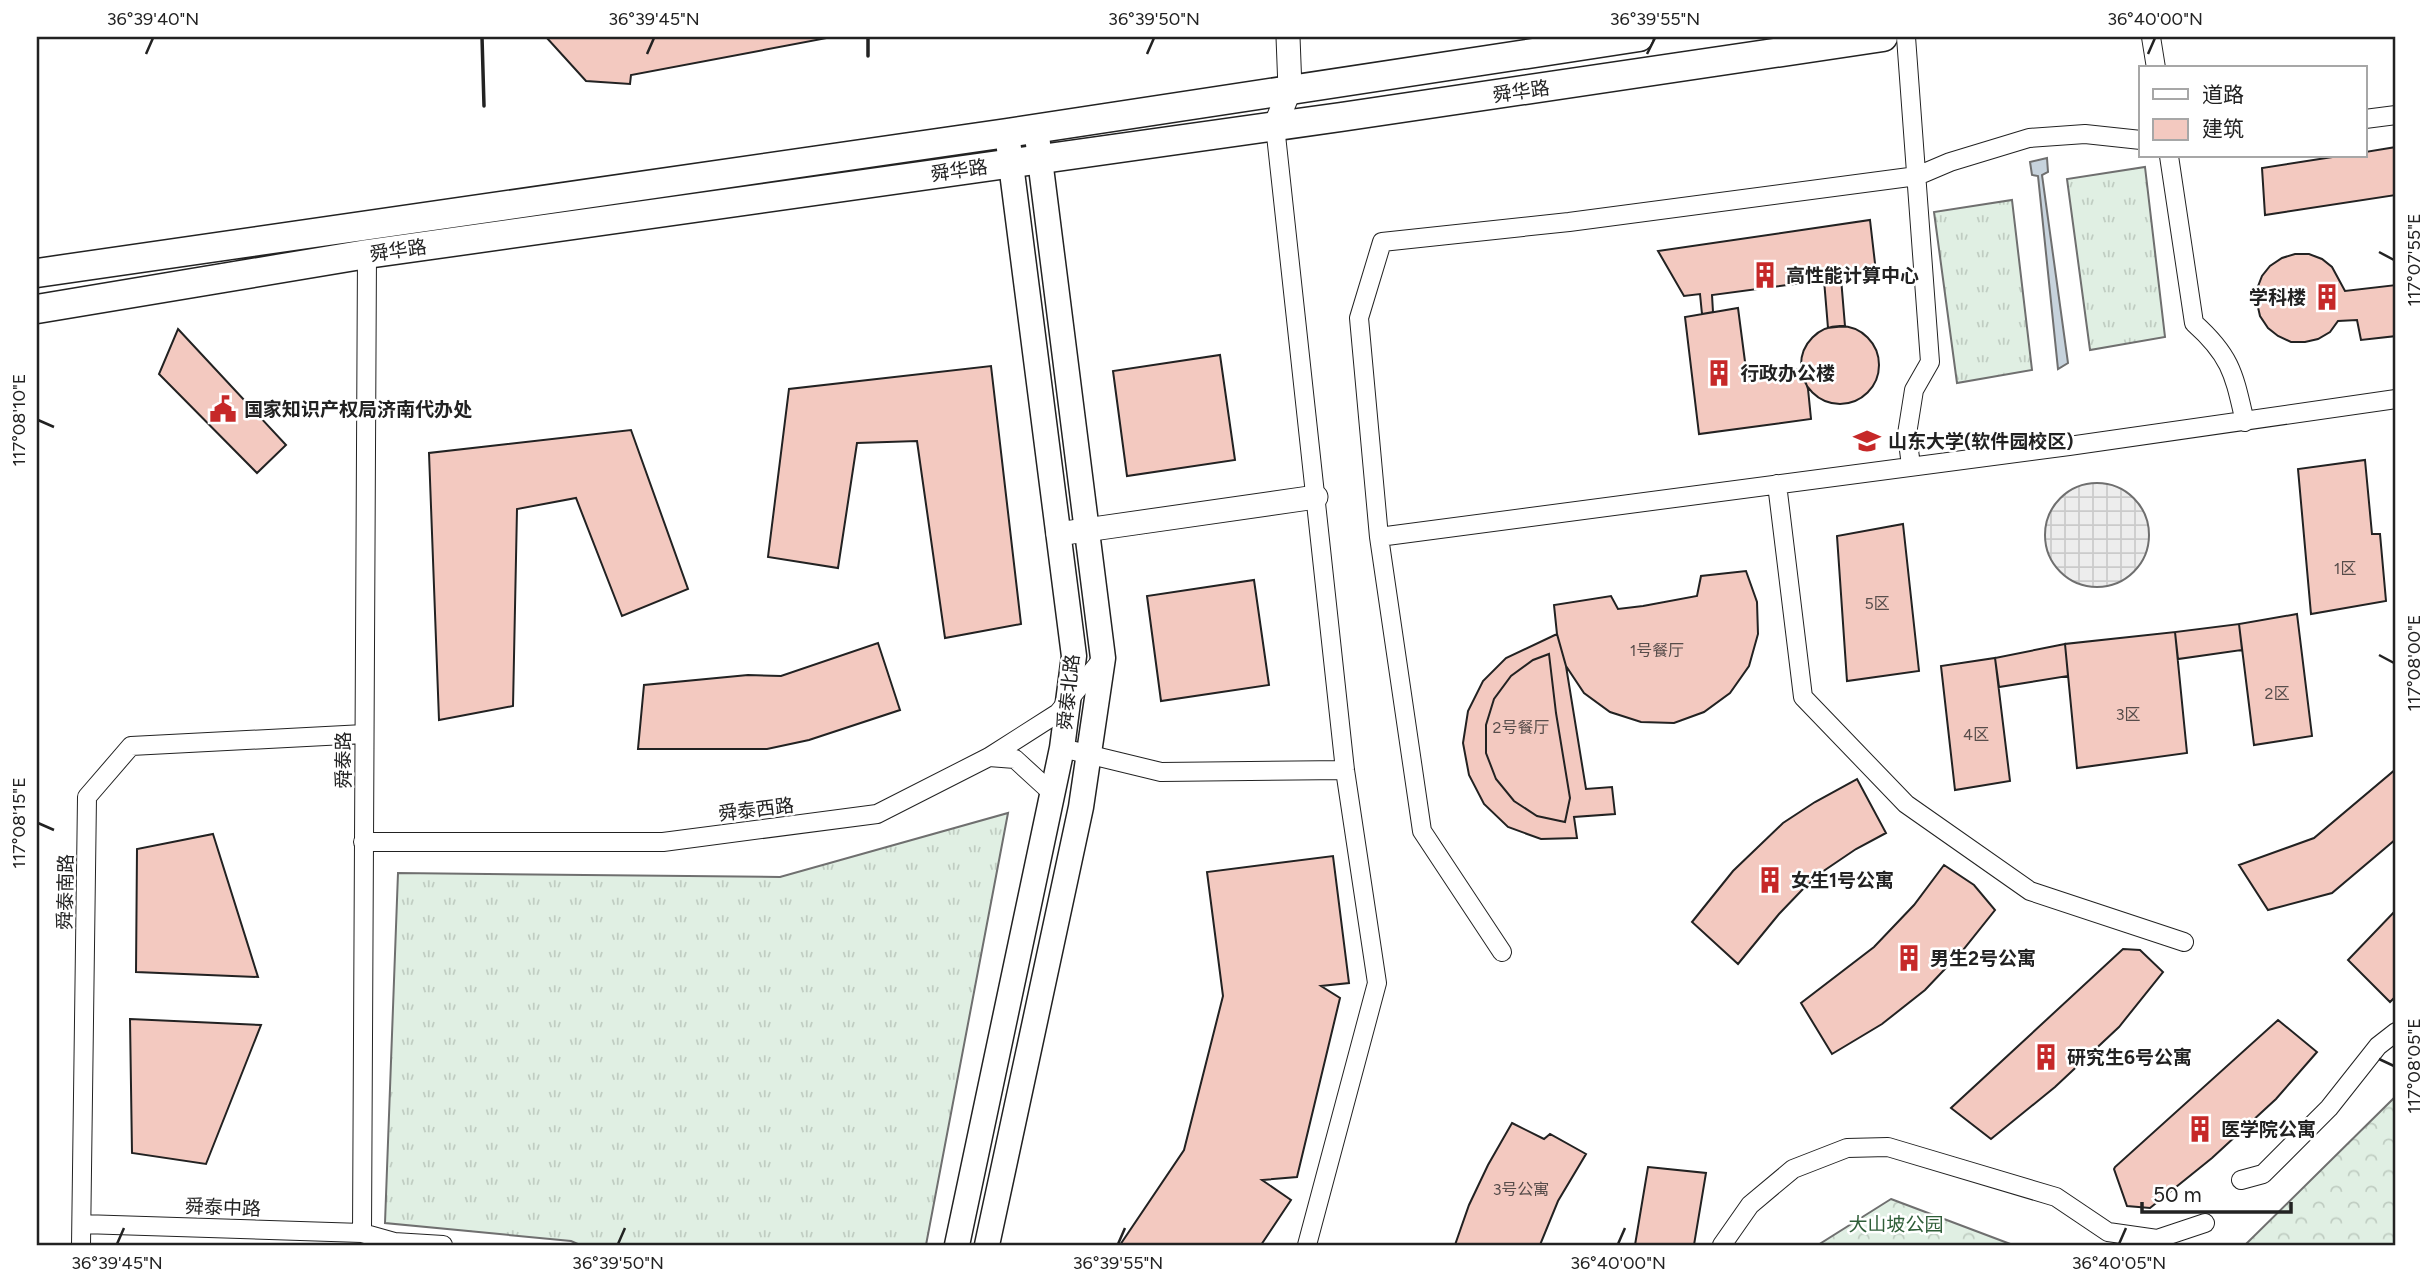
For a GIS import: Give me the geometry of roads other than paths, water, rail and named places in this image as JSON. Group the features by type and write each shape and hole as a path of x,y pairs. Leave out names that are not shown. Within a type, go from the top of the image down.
{"main road":[{"name":"舜华路","path":"37,272 1007,133 1639,37"},
{"name":"舜华路","path":"37,309 367,254 1275,127 1883,37"},
{"path":"988,1245 1081,807 1103,659 1036,128"},
{"name":"舜泰北路","path":"957,1245 1062,748 1074,656 1007,133"}],"street":[{"path":"1288,37 1290,89 1275,127 1345,770 1377,983 1307,1245"},
{"path":"1906,37 1930,362 1914,390 1907,434 1911,466"},
{"path":"2151,37 2156,66"},
{"path":"2366,119 2396,116"},
{"path":"1502,951 1422,831 1379,537 1359,318 1382,242 1570,222 1917,176 1950,162 2029,138 2085,134 2139,140"},
{"path":"2169,158 2194,323 2215,342 2234,373 2245,422"},
{"name":"舜泰路","path":"362,1233 367,254"},
{"path":"1379,537 2245,422 2396,399"},
{"path":"1777,484 1803,697 1906,804 2030,891 2185,943"},
{"path":"1058,534 1316,497"},
{"name":"舜泰西路","path":"363,842 663,842 877,814 989,758 1058,713 1103,659"},
{"name":"舜泰南路","path":"81,1245 87,797 131,747 364,734"},
{"path":"1062,748 1161,772 1345,770"},
{"path":"989,758 1016,759 1051,792 1051,799"},
{"path":"2241,1180 2263,1174 2329,1108 2378,1046 2396,1032"},
{"path":"1723,1245 1750,1205 1793,1169 1847,1148 1888,1147 2056,1198 2108,1232 2157,1239 2205,1223"},
{"name":"舜泰中路","path":"82,1224 362,1233"},
{"path":"362,1233 394,1242 443,1245"}],"place":[{"name":"高性能计算中心","path":"1765,275"},
{"name":"学科楼","path":"2327,297"},
{"name":"行政办公楼","path":"1719,373"},
{"name":"国家知识产权局济南代办处","path":"223,409"},
{"name":"山东大学(软件园校区)","path":"1867,441"},
{"name":"女生1号公寓","path":"1770,880"},
{"name":"男生2号公寓","path":"1909,958"},
{"name":"研究生6号公寓","path":"2046,1057"},
{"name":"医学院公寓","path":"2200,1129"}],"park label":[{"name":"大山坡公园","path":"1896,1224"}]}
